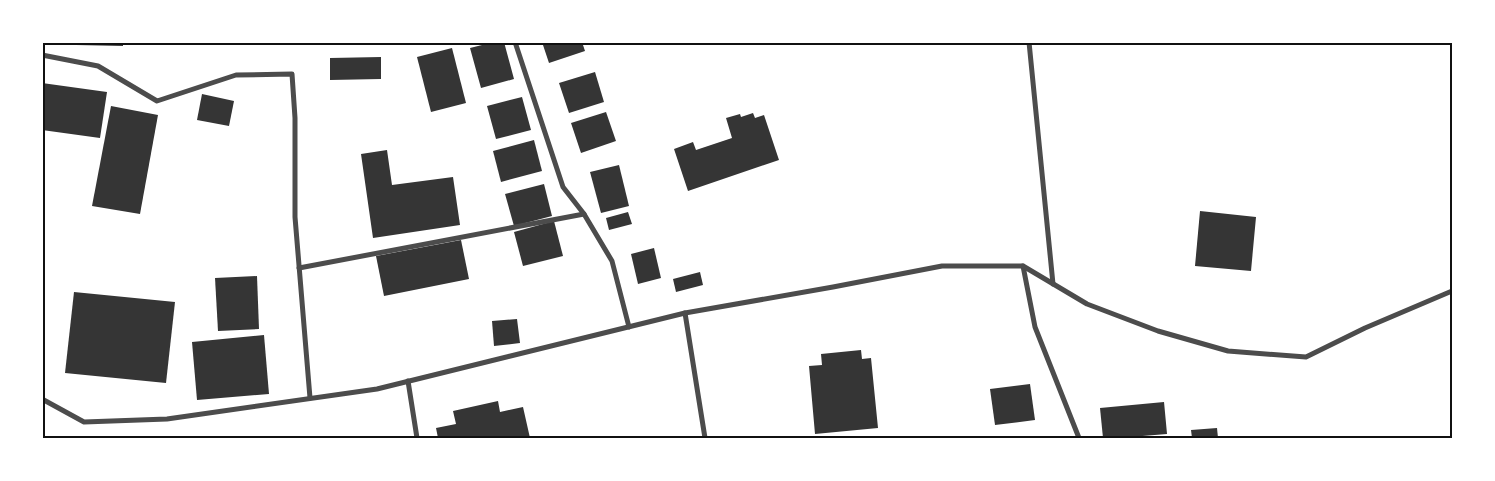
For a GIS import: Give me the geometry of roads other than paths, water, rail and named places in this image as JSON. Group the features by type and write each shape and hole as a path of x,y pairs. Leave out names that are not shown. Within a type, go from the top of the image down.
{"street":[{"path":"515,42 563,187 584,214 612,261 629,327"},
{"path":"1029,42 1053,284"},
{"path":"42,55 98,66 157,100 236,75 292,74 295,118 295,217 310,398"},
{"path":"299,268 584,214"},
{"path":"42,400 84,422 167,418 377,389 685,312 942,266 1024,266 1087,304 1158,331 1228,351 1306,357 1365,328 1452,291"},
{"path":"1024,266 1035,327 1079,438"},
{"path":"685,312 705,438"},
{"path":"408,381 417,438"}]}
